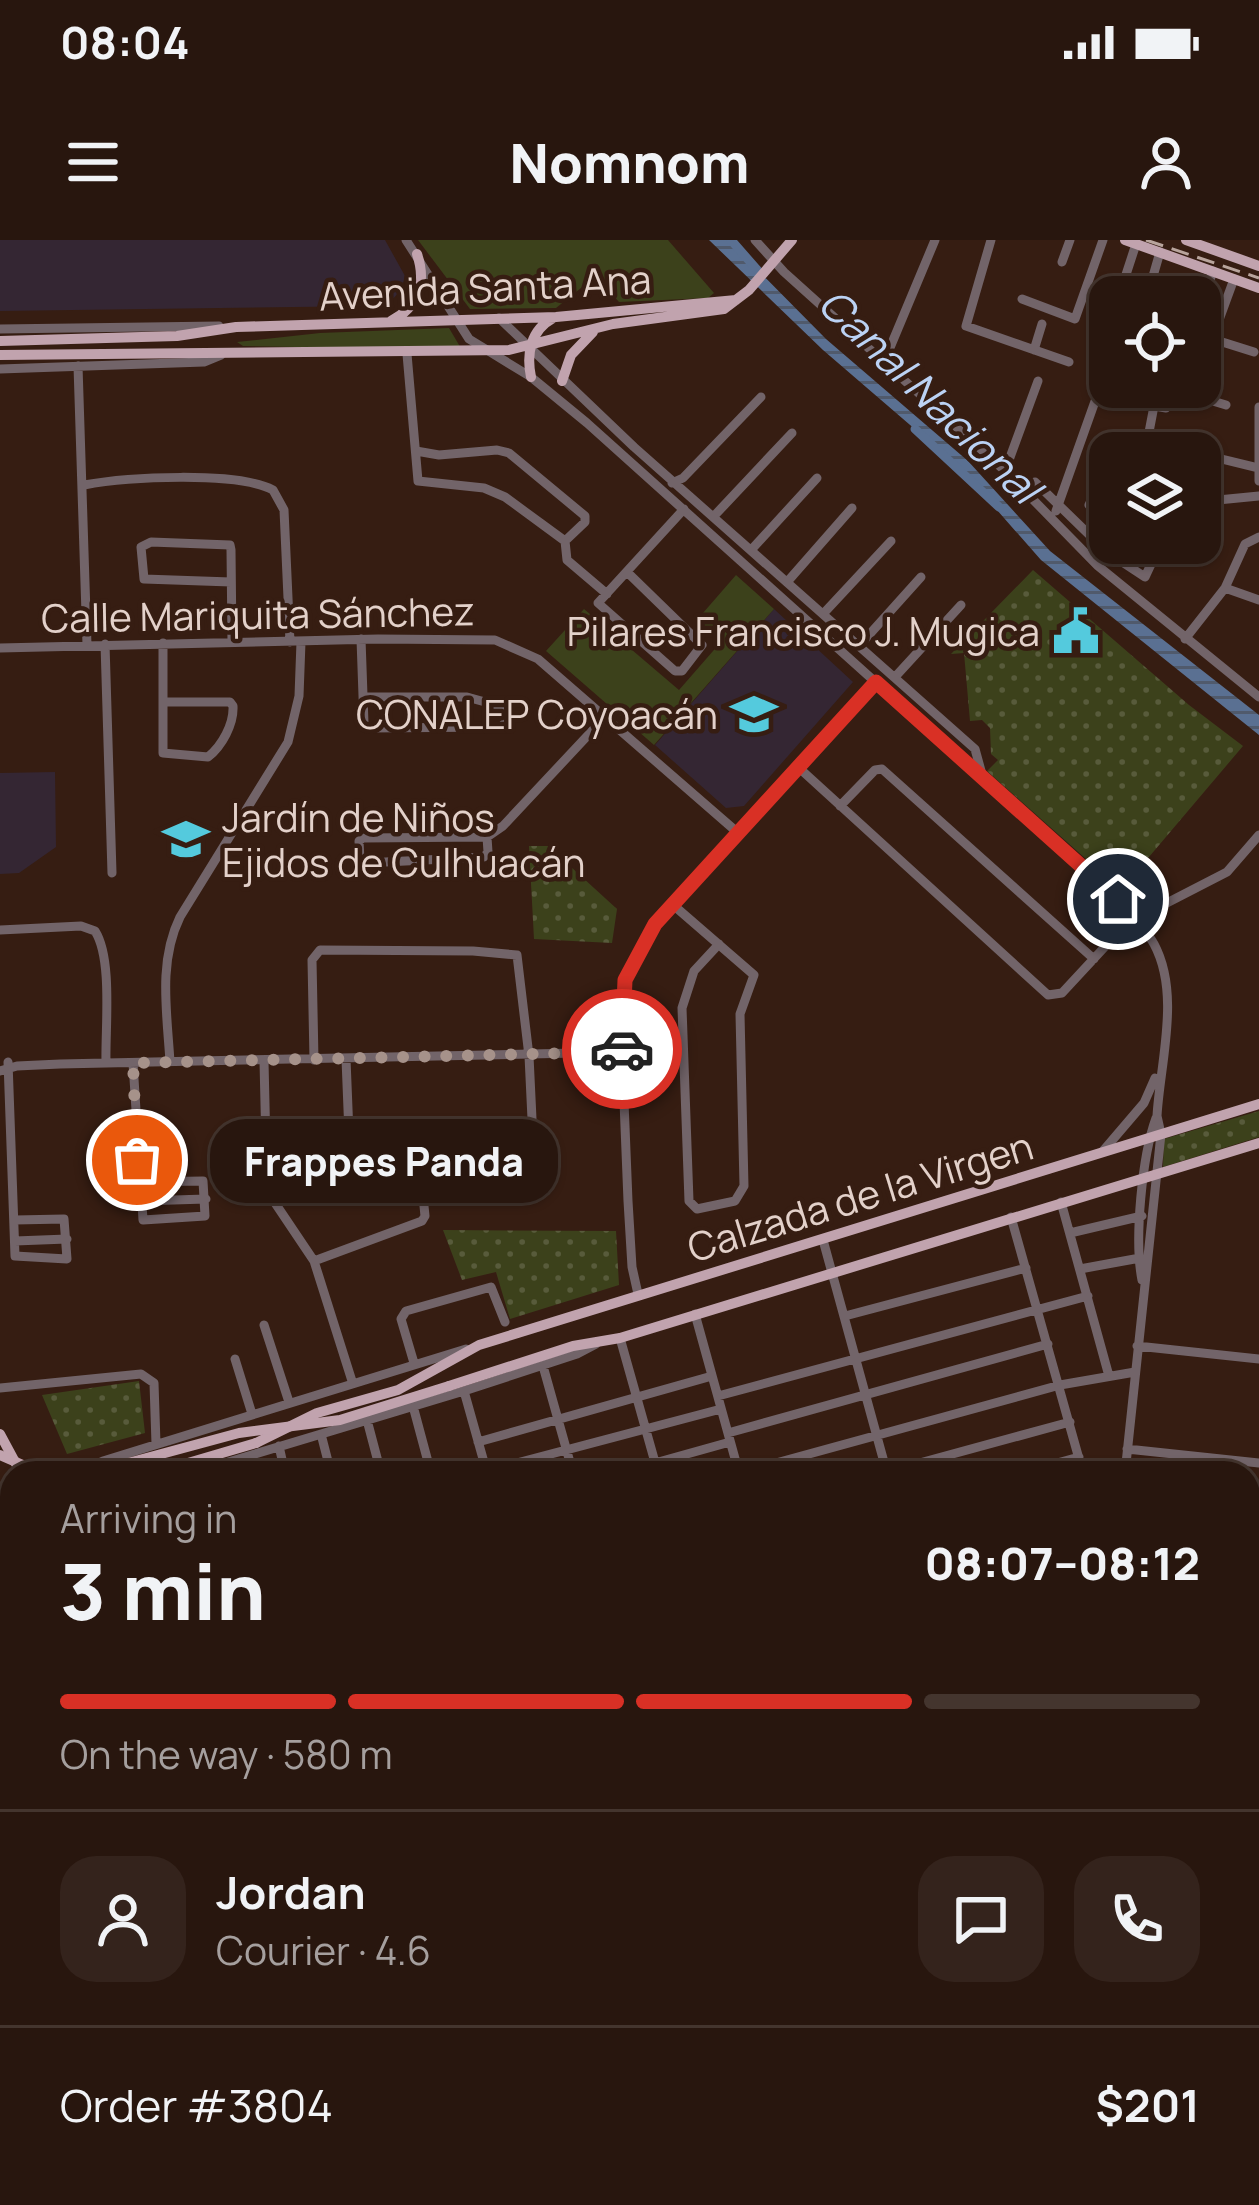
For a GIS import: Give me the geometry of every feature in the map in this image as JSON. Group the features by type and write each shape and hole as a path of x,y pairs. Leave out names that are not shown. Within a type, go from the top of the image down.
{"main road":[{"name":"Avenida Santa Ana","path":"0,355 486,353 600,327 707,314 749,290 792,240"},
{"path":"1186,240 1259,266"},
{"path":"1131,242 1259,288"},
{"path":"383,323 403,315 417,298 422,276 417,254"},
{"name":"Avenida Santa Ana","path":"0,340 556,317 736,300"},
{"path":"531,377 537,331 556,317"},
{"path":"562,381 571,355 600,327"},
{"name":"Calzada de la Virgen","path":"195,1461 256,1443 317,1413 398,1390 479,1345 1259,1104"},
{"name":"Calzada de la Virgen","path":"139,1461 239,1433 340,1420 573,1346 620,1338 1259,1143"},
{"path":"0,1434 15,1461"}],"street":[{"path":"406,240 464,334 486,353 531,377 684,508 1135,918 1152,940 1167,1001 1149,1269 1143,1285"},
{"path":"755,240 771,265 1005,471 1098,566 1259,698"},
{"path":"884,362 934,240"},
{"path":"991,240 965,322 968,329 1069,362"},
{"path":"1062,262 1070,240"},
{"path":"1022,299 1075,319 1103,240"},
{"path":"1123,276 1131,242"},
{"path":"1153,276 1160,252"},
{"path":"1211,276 1213,271"},
{"path":"1221,314 1234,279"},
{"path":"499,318 634,447 975,749 983,778"},
{"path":"1034,350 1042,324"},
{"name":"Avenida Santa Ana","path":"0,328 236,327"},
{"path":"1221,342 1254,352"},
{"path":"407,354 418,481 484,488 503,496 565,541 567,560 607,594"},
{"name":"Avenida Santa Ana","path":"0,369 204,362 222,355"},
{"path":"78,366 87,645"},
{"path":"1005,471 1038,381"},
{"path":"660,487 683,478 761,397"},
{"path":"1221,403 1226,405"},
{"path":"1259,407 1259,481"},
{"path":"1051,519 1093,408"},
{"path":"715,515 792,433"},
{"path":"634,447 660,487"},
{"path":"416,451 509,453 585,516 585,522 565,541"},
{"path":"1221,459 1258,468"},
{"path":"752,548 818,478"},
{"path":"84,485 238,480 274,490 284,510 297,712 288,742 180,917 169,944 165,964 170,1062"},
{"path":"1036,482 1089,531"},
{"path":"1221,500 1259,496"},
{"path":"627,572 702,645 682,671 675,671 598,603 684,508"},
{"path":"788,581 852,508"},
{"path":"1185,639 1225,588 1245,544 1259,537"},
{"path":"823,614 891,541"},
{"path":"231,582 144,579 141,548 152,542 226,543 231,550 232,642"},
{"path":"1129,564 1145,578 1151,564"},
{"path":"859,646 920,577"},
{"path":"1225,588 1259,600"},
{"path":"895,677 961,605"},
{"name":"Calle Mariquita Sánchez","path":"0,648 361,639 476,638 504,643 538,659 737,832"},
{"path":"361,639 364,724 372,729 501,727 510,718 503,706 467,697 364,697"},
{"path":"163,643 163,702 163,753 208,757 231,724 230,702 163,702"},
{"path":"105,644 112,873"},
{"path":"638,1294 631,1252 622,1052 625,980 649,932 672,904 876,682"},
{"path":"487,837 484,857 360,860 363,838 487,837 503,826 604,717"},
{"path":"798,767 1048,995 1062,993 1135,918 1227,872 1259,835"},
{"path":"840,806 875,770 882,769 1094,958"},
{"path":"672,904 687,916 719,944 754,975 740,1014 744,1186 735,1201 697,1210 689,1201 682,1008 694,971 719,944"},
{"path":"0,930 81,926 94,931 104,966 106,1064"},
{"path":"314,1060 315,954 320,950 511,952 520,964 529,1056 532,1119 523,1149 529,1187 518,1198 424,1200"},
{"path":"15,1220 64,1219 68,1255 63,1261 15,1256 6,1066 622,1052"},
{"path":"346,1059 351,1184"},
{"path":"264,1061 267,1191 314,1261 352,1381"},
{"path":"133,1063 141,1201 143,1220 201,1219 206,1212 203,1181 140,1182"},
{"path":"1100,1154 1144,1103 1160,1067"},
{"path":"350,1156 523,1149"},
{"path":"314,1261 422,1221 419,1156"},
{"path":"422,1178 527,1174"},
{"path":"1126,1461 1143,1285 1142,1216 1152,1174"},
{"path":"141,1201 206,1199"},
{"path":"1061,1202 1109,1376"},
{"path":"1070,1233 1142,1216"},
{"path":"1011,1217 1079,1461"},
{"path":"14,1241 67,1239"},
{"path":"823,1240 883,1461"},
{"path":"1080,1269 1140,1258"},
{"path":"845,1316 1026,1268"},
{"path":"414,1363 402,1315 487,1287 494,1289 505,1322"},
{"path":"718,1396 1088,1296"},
{"path":"695,1314 736,1461"},
{"path":"264,1325 289,1402"},
{"path":"620,1338 654,1461"},
{"name":"Calzada de la Virgen","path":"231,1461 543,1366 596,1344"},
{"path":"672,1461 729,1437 1048,1344"},
{"name":"Calzada de la Virgen","path":"103,1460 479,1345"},
{"path":"1137,1346 1259,1359"},
{"path":"235,1359 252,1414"},
{"path":"543,1366 569,1461"},
{"path":"783,1461 1060,1385 1135,1372"},
{"path":"0,1388 141,1374 150,1377 156,1444"},
{"path":"478,1442 712,1376"},
{"path":"464,1391 484,1461"},
{"path":"413,1406 428,1461"},
{"path":"526,1461 722,1409"},
{"path":"367,1420 378,1461"},
{"path":"929,1461 1070,1422"},
{"path":"321,1434 329,1461"},
{"path":"278,1446 282,1461"},
{"path":"1127,1449 1240,1461"},
{"path":"132,1452 147,1461"},
{"path":"1064,1461 1078,1457"}],"shaded area":[{"path":"0,240 385,240 405,276 391,301 376,306 0,311"},
{"name":"CONALEP Coyoacán","path":"774,609 853,682 744,806 726,808 655,745"},
{"path":"55,772 56,847 19,873 0,874 0,773"}],"green space":[{"path":"418,240 668,240 714,293 708,298 619,302 596,276 556,308 470,309"},
{"path":"449,328 462,350 243,346 237,342 320,333"},
{"path":"1033,570 1243,746 1121,890 987,771 998,760 991,754 990,728 982,720 970,721 964,653 951,654"},
{"path":"736,575 774,609 654,745 546,651 584,609 679,690 720,643 696,621"},
{"path":"529,846 548,846 617,909 612,943 534,939"},
{"path":"1259,1111 1259,1137 1163,1167 1164,1139"},
{"path":"443,1230 616,1231 619,1285 510,1319 496,1272 462,1280"},
{"path":"139,1381 145,1433 67,1454 42,1395"}],"water":[{"name":"Canal Nacional","path":"709,240 728,240 826,339 968,461 1050,551 1259,715 1259,735 1041,560 960,468 823,350"}],"waterway":[{"name":"Canal Nacional","path":"731,240 759,272"},
{"name":"Canal Nacional","path":"915,429 999,507"}],"railway":[{"path":"1146,240 1259,278"}],"way so far":[{"path":"137,1160 133,1063 529,1056 622,1049"}],"place":[{"name":"Pilares Francisco J. Mugica","path":"1076,631"},
{"name":"CONALEP Coyoacán","path":"754,714"},
{"name":"Jardín de Niños Ejidos de Culhuacán","path":"186,839"},
{"name":"Frappes Panda","path":"137,1160"}],"route":[{"path":"622,1049 625,980 655,924 876,682 1118,899"}]}
